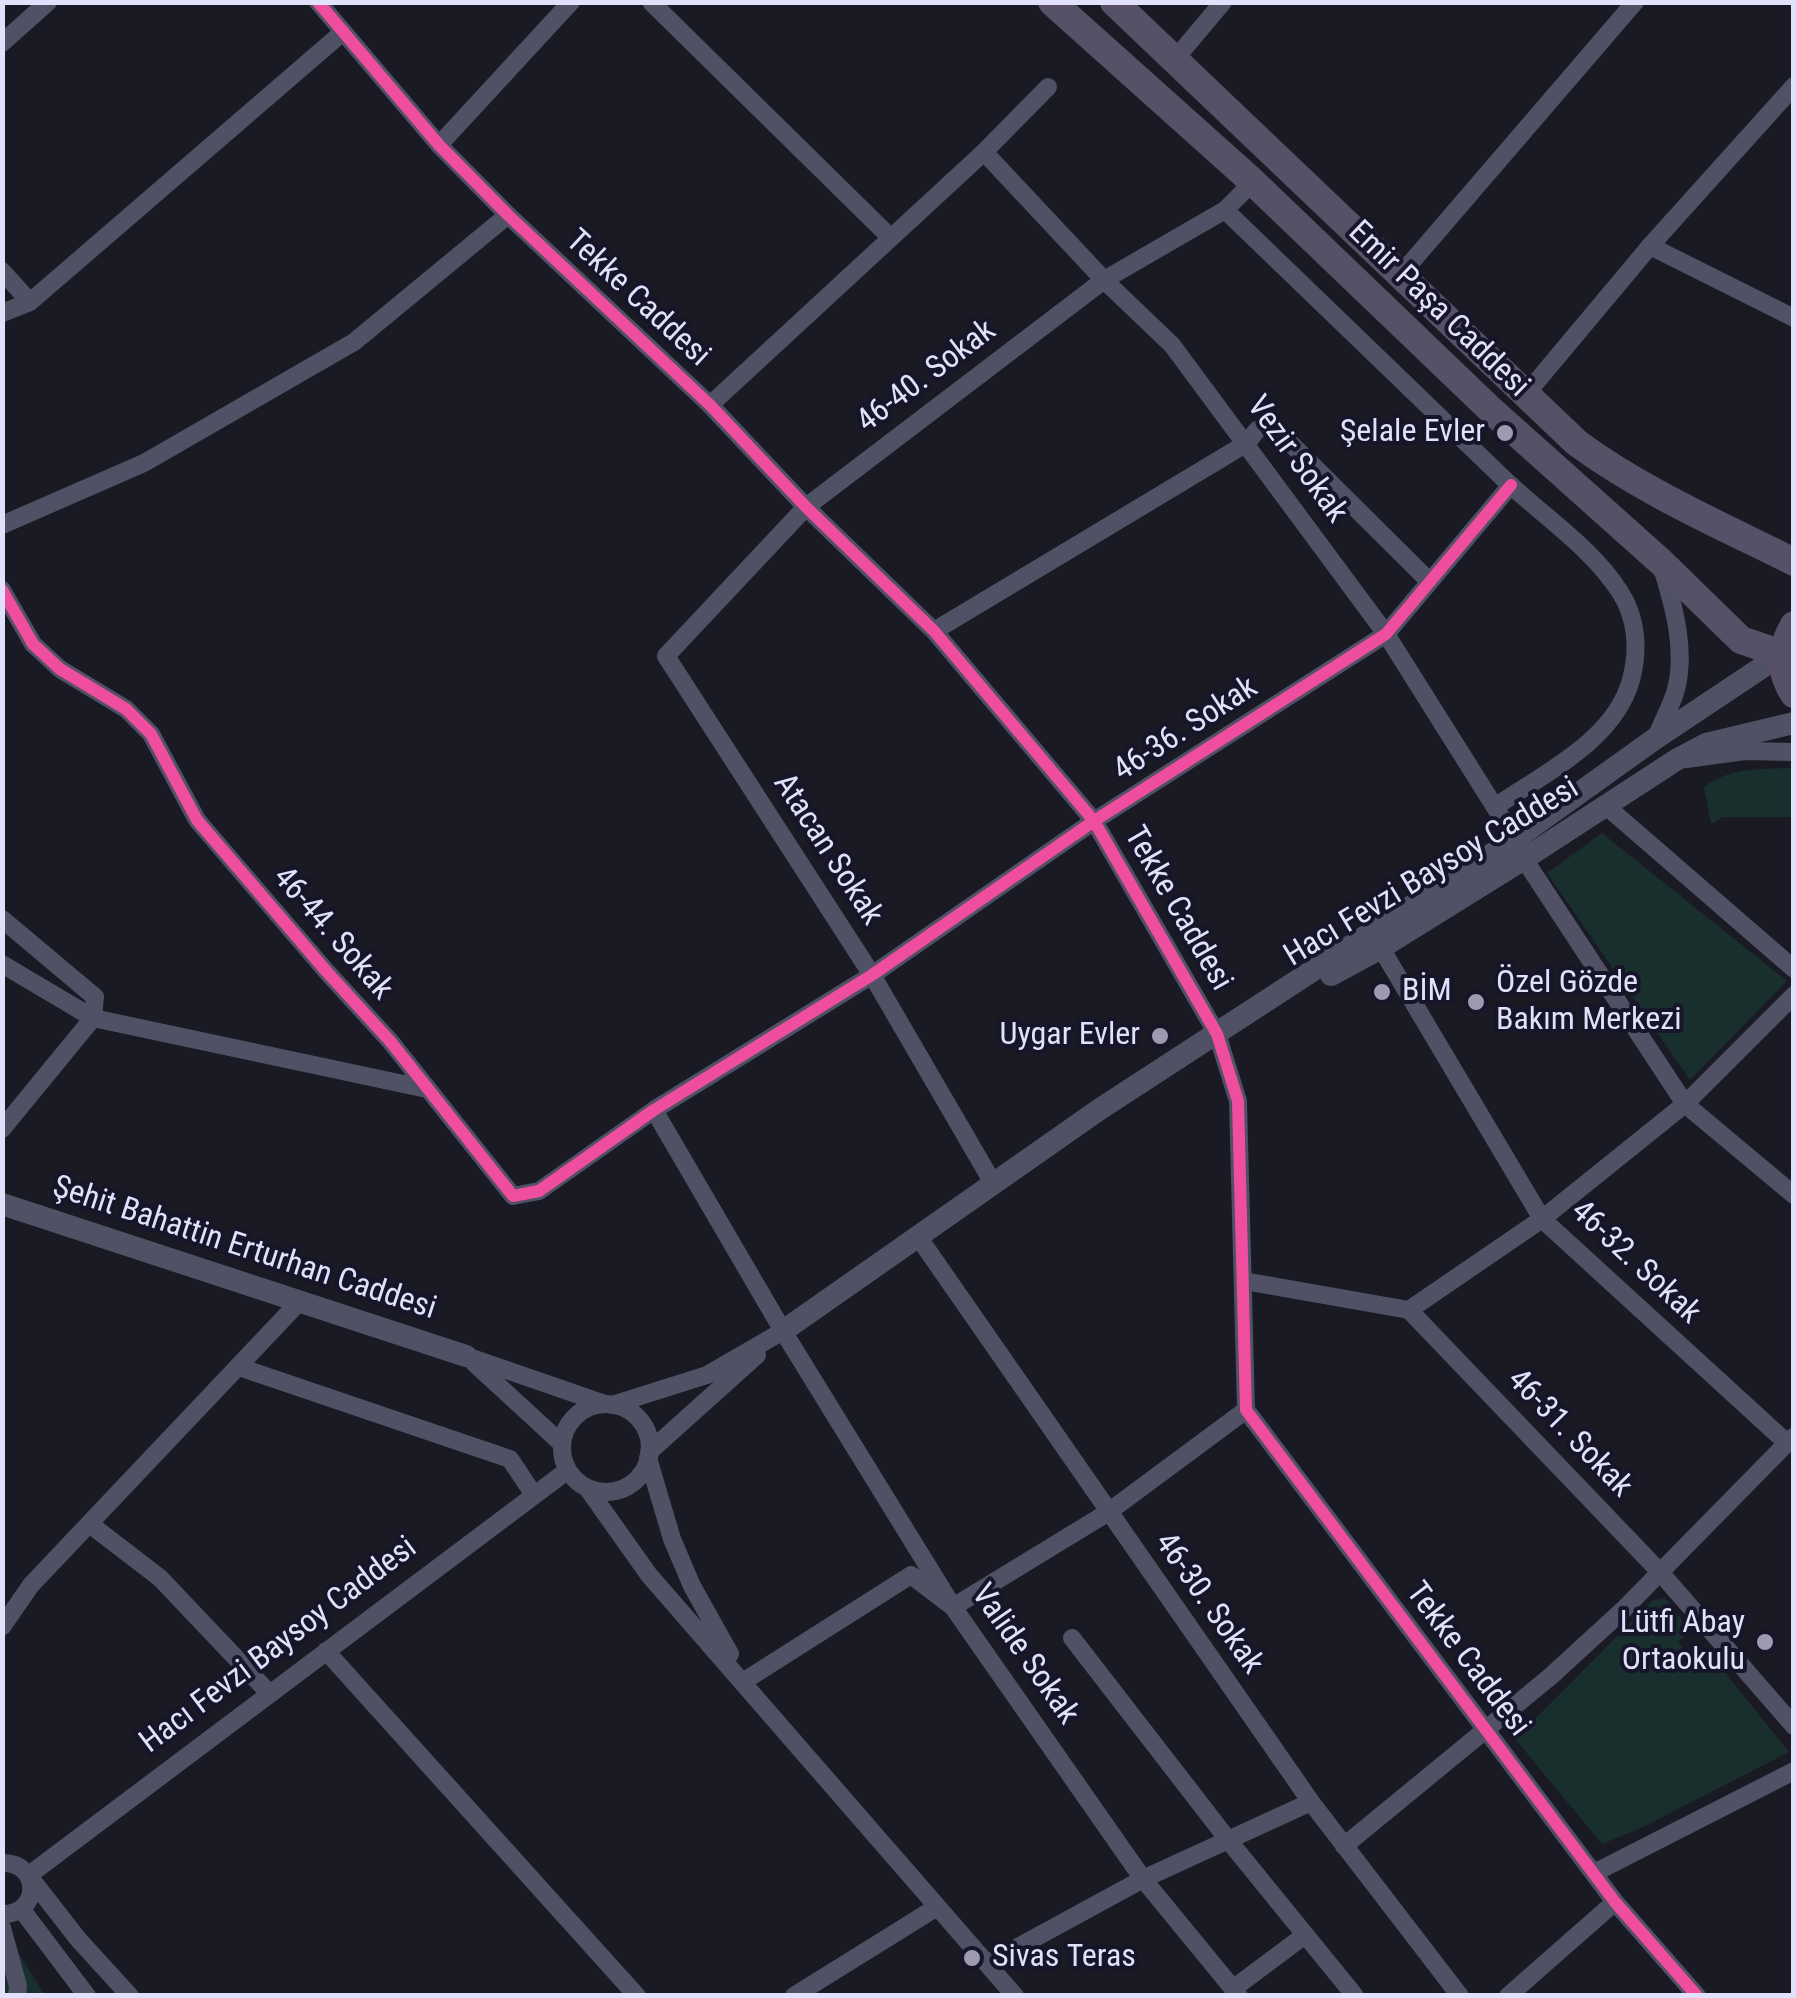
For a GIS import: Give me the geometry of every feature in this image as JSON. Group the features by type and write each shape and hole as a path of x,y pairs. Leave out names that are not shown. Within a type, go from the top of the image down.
{"main road":[{"name":"Emir Paşa Caddesi","path":"1052,2 1253,182 1492,412 1661,562 1741,640 1782,654"},
{"name":"Emir Paşa Caddesi","path":"1114,2 1578,443 1614,470 1714,525 1794,562"},
{"path":"1794,624 1782,654 1784,672 1794,694"}],"street":[{"path":"2,43 48,2"},
{"name":"Tekke Caddesi","path":"318,2 440,144 508,215 710,405 806,507 934,630 1094,822 1217,1034 1238,1102 1246,1410 1614,1902 1696,1996"},
{"path":"440,144 571,2"},
{"path":"651,2 891,238"},
{"path":"1176,58 1223,2"},
{"path":"1402,272 1636,2"},
{"path":"2,313 30,302 343,32"},
{"path":"710,405 984,152 1048,87"},
{"path":"1526,393 1650,246 1792,91"},
{"name":"Vezir Sokak","path":"984,152 1104,280 1172,345 1386,634 1519,849 1686,1104 1794,1195"},
{"name":"46-40. Sokak","path":"666,656 806,507 1104,280 1225,210 1253,182"},
{"path":"1225,210 1592,558 1618,588 1632,620 1636,654 1623,703 1610,722 1588,742 1495,807"},
{"path":"2,526 144,464 354,342 508,215"},
{"path":"1650,246 1794,318"},
{"path":"2,272 30,302"},
{"path":"934,630 1247,443 1267,425 1279,432 1430,582"},
{"name":"46-36. Sokak","path":"654,1110 872,975 1094,822 1386,634 1511,485"},
{"path":"1656,738 1676,691 1680,659 1671,596 1661,562"},
{"name":"46-44. Sokak","path":"2,590 34,644 60,669 126,709 150,734 197,820 390,1041 513,1196 539,1191 654,1110"},
{"name":"Hacı Fevzi Baysoy Caddesi","path":"1217,1034 1380,948 1519,849 1656,738 1782,654"},
{"name":"Atacan Sokak","path":"666,656 872,975 992,1183"},
{"name":"Hacı Fevzi Baysoy Caddesi","path":"609,1405 707,1375 783,1331 1100,1109 1519,849 1606,806 1706,744 1794,723"},
{"name":"Hacı Fevzi Baysoy Caddesi","path":"1676,760 1745,750 1794,752"},
{"path":"1606,806 1794,969"},
{"path":"2,919 95,998 92,1018 2,1129"},
{"name":"46-32. Sokak","path":"1380,948 1542,1218 1790,1440"},
{"path":"2,964 92,1018 428,1089"},
{"path":"1244,1281 1409,1310 1542,1218 1686,1104 1794,995"},
{"name":"Valide Sokak","path":"654,1110 783,1331 953,1607 1143,1878 1237,1992"},
{"name":"Şehit Bahattin Erturhan Caddesi","path":"2,1204 302,1300 609,1405"},
{"name":"46-30. Sokak","path":"918,1238 1310,1802 1460,1996"},
{"path":"2,1627 31,1585 302,1300"},
{"name":"46-31. Sokak","path":"1409,1310 1659,1570 1794,1726"},
{"name":"Hacı Fevzi Baysoy Caddesi","path":"649,1455 783,1331"},
{"name":"Şehit Bahattin Erturhan Caddesi","path":"466,1356 562,1444"},
{"path":"239,1367 510,1459 534,1495"},
{"path":"744,1681 692,1586 672,1539 648,1438 640,1422 628,1410 609,1405 591,1407 576,1416 566,1430 562,1444 568,1470 588,1489 650,1575 1015,1996"},
{"path":"744,1681 911,1574 953,1607 1108,1512 1246,1410"},
{"path":"1344,1846 1487,1731 1623,1610 1790,1440"},
{"path":"588,1489 608,1492 624,1488 639,1477 649,1455"},
{"name":"Hacı Fevzi Baysoy Caddesi","path":"30,1878 568,1470"},
{"path":"91,1525 160,1578 270,1694"},
{"path":"1072,1638 1355,1996"},
{"path":"326,1651 637,1996"},
{"path":"1594,1874 1790,1779"},
{"path":"988,1964 1143,1878 1230,1842 1310,1802"},
{"path":"2,1863 17,1864 130,1996"},
{"path":"30,1878 32,1896 12,1912 86,1996"},
{"path":"1508,1996 1614,1902"},
{"path":"794,1996 936,1907"},
{"path":"2,1928 18,1986 17,1996"},
{"path":"1237,1992 1305,1934"}],"green space":[{"path":"1793,768 1793,817 1723,817 1711,824 1704,787 1714,780 1735,772"},
{"path":"1602,833 1787,981 1690,1080 1547,873"},
{"path":"1665,1598 1690,1631 1678,1642 1693,1660 1706,1649 1789,1752 1602,1844 1515,1739 1653,1600"},
{"path":"3,1929 45,1995 3,1995"}],"cycle path":[{"path":"318,2 439,145 710,405 806,507 934,631 1094,821 1217,1034 1238,1101 1246,1410 1615,1902 1697,1996"},
{"path":"2,590 33,644 60,669 126,709 151,734 197,820 390,1041 513,1196 539,1191 654,1110 872,975 1094,821 1386,634 1511,485"}],"place":[{"name":"Şelale Evler","path":"1505,433"},
{"name":"BİM","path":"1382,992"},
{"name":"Özel Gözde Bakım Merkezi","path":"1476,1002"},
{"name":"Uygar Evler","path":"1160,1036"},
{"name":"Lütfi Abay Ortaokulu","path":"1765,1642"},
{"name":"Sivas Teras","path":"972,1958"}]}
